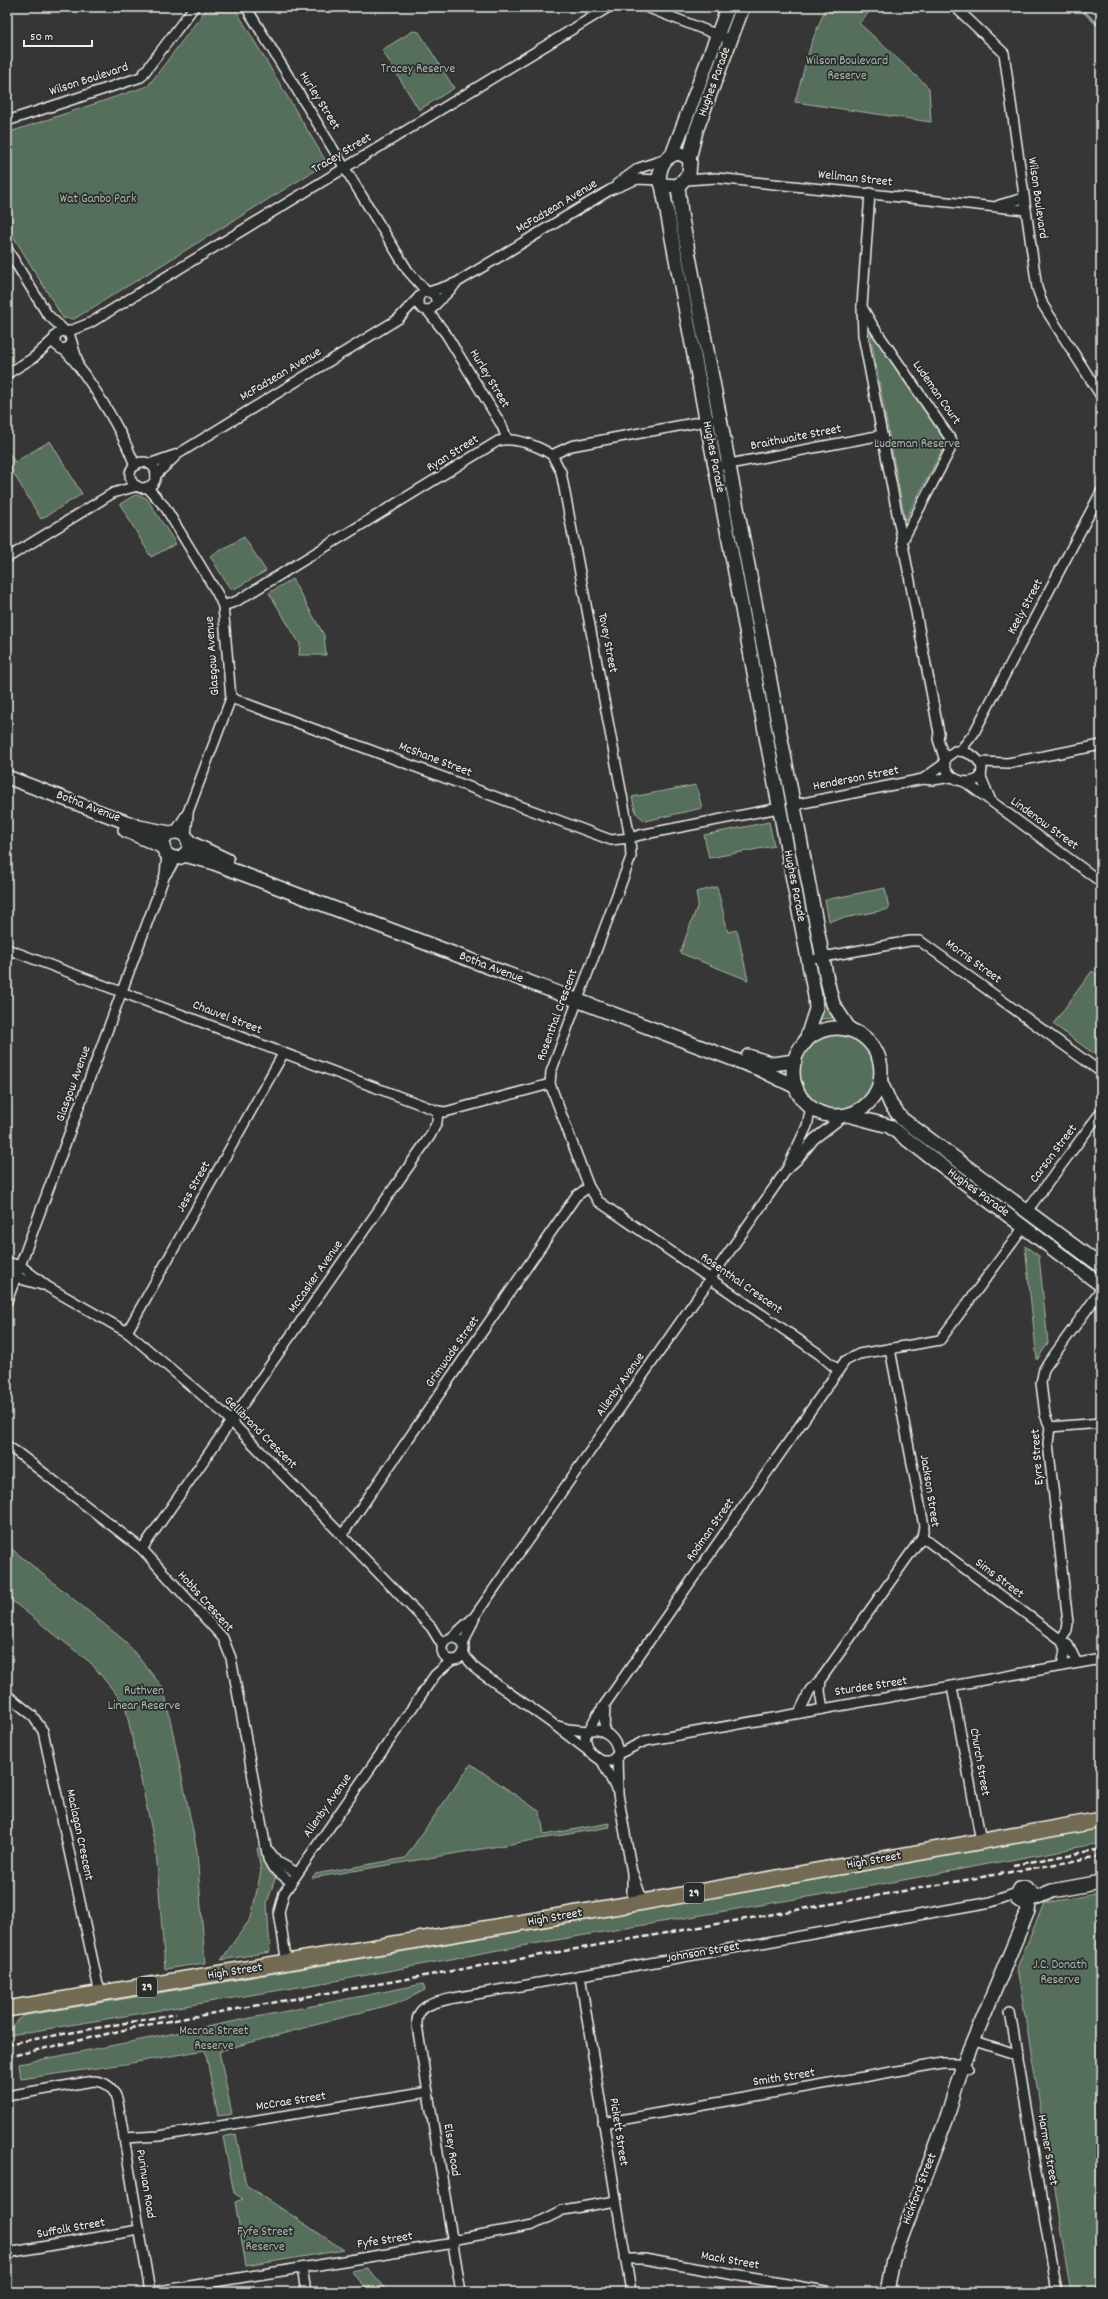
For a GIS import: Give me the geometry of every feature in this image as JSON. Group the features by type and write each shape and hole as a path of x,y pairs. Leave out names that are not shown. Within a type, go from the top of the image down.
{"main road":[{"name":"High Street","path":"7,2009 287,1964 1101,1820"}],"street":[{"name":"Wilson Boulevard","path":"7,121 141,77 194,7"},
{"name":"Hurley Street","path":"246,7 423,294"},
{"name":"Tracey Street","path":"69,336 609,7"},
{"path":"646,7 731,40"},
{"name":"Hughes Parade","path":"728,7 669,157 660,171 779,808 809,960 816,1009 805,1043"},
{"name":"Hughes Parade","path":"743,7 696,132 690,163 682,183 681,214 822,957 833,1004 850,1030"},
{"name":"Wilson Boulevard","path":"954,7 1004,53 1037,288 1044,306 1101,396"},
{"path":"669,157 679,153 690,163"},
{"name":"McFadzean Avenue","path":"398,319 423,294 456,283 610,190 639,168 669,157"},
{"name":"Wellman Street","path":"690,163 716,178"},
{"name":"Wellman Street","path":"682,183 716,178 1026,210"},
{"name":"McFadzean Avenue","path":"610,190 637,179 661,182"},
{"path":"661,182 682,183"},
{"path":"870,193 862,306 863,335 939,733 946,745 977,760 1008,763"},
{"name":"Wellman Street","path":"992,206 1008,204 1024,198"},
{"path":"7,249 47,314 69,336 81,369 139,466 132,481 137,486 152,481"},
{"name":"McFadzean Avenue","path":"7,558 113,493 139,466 178,454 398,319 431,308 456,283"},
{"path":"423,294 434,295 431,308 419,306 423,294"},
{"name":"Ludeman Court","path":"862,306 873,326 952,441 950,450 902,542"},
{"name":"Hurley Street","path":"431,308 502,426 507,439"},
{"path":"47,314 54,338 61,348 81,369"},
{"path":"33,358 54,338 58,332 69,336"},
{"path":"7,374 33,358 61,348 69,347 69,336"},
{"path":"507,439 543,450 552,456 571,446 720,418"},
{"name":"Braithwaite Street","path":"715,467 882,435"},
{"name":"Ryan Street","path":"223,606 237,601 498,441 507,439"},
{"name":"McFadzean Avenue","path":"152,481 178,454"},
{"name":"Tovey Street","path":"552,456 561,472 630,838"},
{"name":"Glasgow Avenue","path":"139,466 152,481 165,507 217,593 223,606 230,698 180,836"},
{"name":"McFadzean Avenue","path":"113,493 137,486"},
{"name":"Keely Street","path":"957,751 974,734 1101,492"},
{"name":"McShane Street","path":"230,698 611,840 630,838"},
{"path":"765,729 779,726"},
{"path":"939,733 938,739 944,763 952,777 965,782 974,782 1008,763 1101,745"},
{"name":"Keely Street","path":"974,734 972,746 977,760"},
{"path":"944,763 949,754 957,751"},
{"path":"977,760 982,768 981,777"},
{"name":"Henderson Street","path":"923,779 944,763"},
{"name":"Botha Avenue","path":"7,777 136,834 173,853 211,862 320,899"},
{"name":"Henderson Street","path":"793,805 923,779 933,780 952,777"},
{"name":"Lindenow Street","path":"981,777 990,800"},
{"name":"Lindenow Street","path":"965,782 1101,882"},
{"name":"Botha Avenue","path":"7,786 139,827 180,836 216,856 320,899 689,1038 762,1061 782,1064 795,1061"},
{"path":"630,838 779,808"},
{"path":"180,836 188,849 173,853 164,839 180,836"},
{"name":"Rosenthal Crescent","path":"630,838 630,857 551,1072 550,1084 589,1187 598,1201 839,1368"},
{"name":"Glasgow Avenue","path":"7,1301 173,853"},
{"name":"Morris Street","path":"809,960 910,941 920,941 1101,1072"},
{"name":"Chauvel Street","path":"7,949 438,1111"},
{"path":"838,1028 850,1030 864,1038 874,1049 879,1059 880,1080 876,1092 869,1102 860,1110 846,1115 821,1113 804,1101 796,1087 793,1074 795,1061 805,1043 814,1035 826,1030 838,1028"},
{"name":"Botha Avenue","path":"689,1038 796,1087"},
{"name":"Jess Street","path":"127,1332 283,1054"},
{"name":"Hughes Parade","path":"880,1080 891,1105 902,1119 1101,1266"},
{"path":"438,1111 446,1112 550,1084"},
{"name":"Allenby Avenue","path":"435,1675 442,1650 451,1638 475,1616 787,1169 804,1132 811,1107"},
{"name":"McCasker Avenue","path":"142,1549 430,1136 437,1122 438,1111"},
{"name":"Carson Street","path":"1027,1211 1101,1112"},
{"name":"Hughes Parade","path":"846,1115 889,1126 1101,1285"},
{"name":"Allenby Avenue","path":"787,1169 798,1159 814,1139 846,1115"},
{"path":"804,1132 814,1139"},
{"name":"Grimwade Street","path":"342,1535 576,1196 589,1187"},
{"path":"839,1368 854,1356 890,1348 940,1340 1024,1227 1027,1211"},
{"name":"Gellibrand Crescent","path":"7,1262 21,1266 48,1287 127,1332 232,1421 431,1627 451,1638 458,1639 463,1649"},
{"name":"Gellibrand Crescent","path":"7,1270 16,1276 48,1287"},
{"name":"Eyre Street","path":"1061,1641 1067,1630 1068,1623 1048,1443 1050,1427 1045,1415 1042,1374 1101,1290"},
{"name":"Jackson Street","path":"798,1713 810,1690 822,1679 922,1537 924,1526 890,1348"},
{"name":"Rodman Street","path":"589,1731 605,1704 839,1368"},
{"path":"1050,1427 1101,1423"},
{"name":"Hobbs Crescent","path":"7,1446 142,1549 223,1638 231,1658 267,1846 268,1859 273,1868 291,1882"},
{"name":"Sims Street","path":"922,1537 1072,1649 1077,1663"},
{"name":"Allenby Avenue","path":"287,1964 279,1912 284,1893 435,1675 453,1660 463,1649 475,1616"},
{"name":"Gellibrand Crescent","path":"431,1627 442,1650"},
{"path":"1061,1641 1065,1650 1062,1666"},
{"path":"463,1649 477,1670"},
{"path":"442,1650 453,1660 477,1670 602,1761 618,1794"},
{"name":"Sturdee Street","path":"614,1741 646,1741 1101,1659"},
{"path":"822,1679 820,1691 823,1708"},
{"name":"Church Street","path":"952,1687 981,1842"},
{"name":"Maclagan Crescent","path":"7,1695 32,1715 43,1731 100,1994"},
{"path":"604,1732 605,1704"},
{"path":"553,1724 568,1729 604,1732 614,1741 618,1755 618,1794 638,1903"},
{"path":"589,1731 585,1743 589,1752"},
{"name":"Sturdee Street","path":"618,1755 646,1741"},
{"path":"602,1761 612,1761 618,1755"},
{"name":"Hobbs Crescent","path":"267,1846 271,1854 278,1862 297,1873"},
{"name":"Johnson Street","path":"419,2012 426,2006 442,2001 991,1902 1024,1898 1101,1882"},
{"name":"Hickford Street","path":"877,2292 893,2260 947,2117 961,2090 966,2067 1018,1930 1026,1915 1024,1898"},
{"name":"Pickett Street","path":"580,1975 630,2292"},
{"name":"Elsey Road","path":"419,2012 417,2026 461,2292"},
{"name":"Harmer Street","path":"1010,2012 1057,2292"},
{"path":"976,2042 1018,2055"},
{"name":"Smith Street","path":"603,2123 942,2063 966,2067"},
{"name":"Purinuan Road","path":"7,2096 93,2081 107,2085 118,2098 150,2292"},
{"name":"McCrae Street","path":"125,2142 428,2092"},
{"name":"Fyfe Street","path":"153,2292 448,2244 453,2241 533,2225 563,2210 616,2201"},
{"name":"Suffolk Street","path":"7,2253 139,2230"},
{"name":"Mack Street","path":"625,2260 644,2259 831,2292"},
{"name":"Hickford Street","path":"887,2292 893,2260"},
{"path":"302,2268 306,2292"}],"green space":[{"name":"Wat Ganbo Park","path":"208,7 234,7 327,163 74,319 63,318 7,226 7,133 148,86"},
{"name":"Wilson Boulevard Reserve","path":"826,7 874,7 859,23 929,88 931,122 795,102 811,44"},
{"name":"Tracey Reserve","path":"413,31 419,32 454,88 419,110 382,50"},
{"name":"Ludeman Reserve","path":"869,328 944,439 945,445 905,520"},
{"path":"50,441 82,494 41,519 9,466 7,467 7,450 15,462"},
{"path":"135,495 142,496 147,499 176,544 151,557 120,504"},
{"path":"244,537 266,571 234,589 229,587 210,556"},
{"path":"292,579 324,635 326,655 299,655 300,644 269,593"},
{"path":"696,785 702,808 645,821 636,813 632,797"},
{"path":"769,822 774,846 709,858 704,835"},
{"path":"717,887 728,932 737,930 748,980 680,953 698,904 696,892"},
{"path":"885,888 889,909 829,921 825,900"},
{"path":"820,965 836,1018 820,1019 817,975"},
{"path":"1092,971 1099,976 1101,1059 1053,1024"},
{"path":"829,1032 845,1032 866,1043 877,1064 877,1080 866,1101 845,1112 829,1112 815,1106 808,1101 803,1094 797,1080 797,1064 803,1050 808,1043 815,1038"},
{"path":"1025,1246 1039,1256 1048,1343 1037,1360"},
{"name":"Ruthven Linear Reserve","path":"7,1545 126,1642 164,1689 197,1851 205,1963 165,1969 156,1850 125,1705 91,1663 7,1597"},
{"path":"471,1764 540,1812 544,1835 609,1823 610,1827 312,1878 315,1874 405,1858"},
{"path":"1101,1828 1101,1843 871,1886 498,1950 341,1980 10,2035 8,2031 22,2016 292,1971 832,1877"},
{"path":"257,1848 262,1848 276,1876 267,1903 270,1952 221,1960 251,1918 261,1871"},
{"name":"J.C. Donath Reserve","path":"1101,1893 1101,2292 1071,2292 1017,1968 1044,1903"},
{"name":"Mccrae Street Reserve","path":"423,1984 425,1990 403,2001 219,2051 232,2114 218,2116 205,2050 125,2064 21,2079 19,2064"},
{"name":"Fyfe Street Reserve","path":"236,2134 246,2185 344,2250 246,2266 235,2202 243,2199 234,2193 223,2137"},
{"path":"367,2268 388,2292 370,2292 351,2271"}],"waterway":[{"path":"1079,7 1101,28"}],"railway":[{"path":"1013,1865 1101,1849"},
{"path":"7,2057 141,2026 1101,1856"},
{"path":"7,2044 176,2014"}]}
